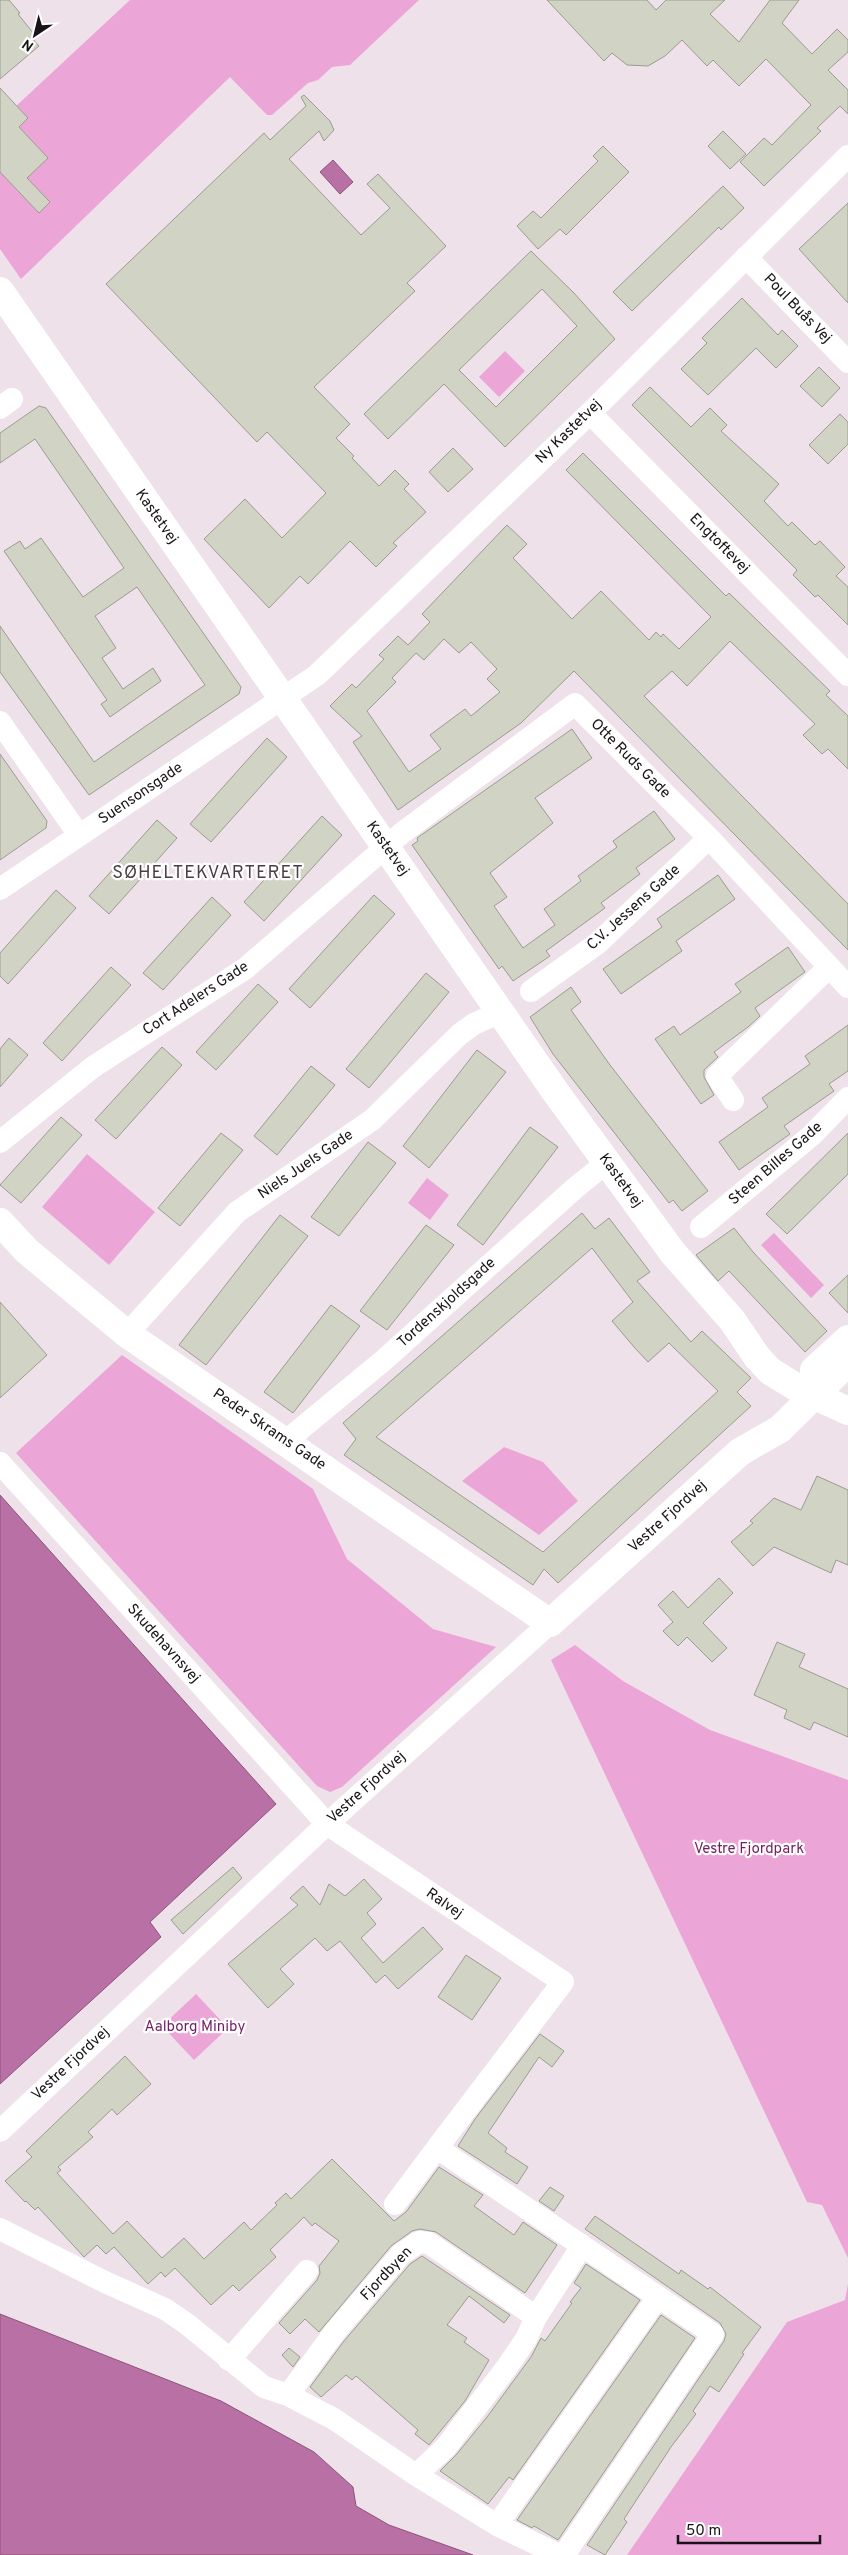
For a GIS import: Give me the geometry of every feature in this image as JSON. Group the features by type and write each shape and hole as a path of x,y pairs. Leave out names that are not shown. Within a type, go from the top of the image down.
{"street":[{"name":"Ny Kastetvej","path":"282,699 317,675 590,413 848,156"},
{"name":"Poul Buås Vej","path":"746,257 848,362"},
{"name":"Kastetvej","path":"0,292 500,1012 606,1163 673,1253 732,1320 757,1357 783,1380 825,1379 848,1411"},
{"name":"Engtoftevej","path":"590,413 848,675"},
{"name":"Suensonsgade","path":"0,889 282,699"},
{"name":"Otte Ruds Gade","path":"385,847 575,704 709,838 848,987"},
{"path":"0,722 79,835"},
{"name":"C.V. Jessens Gade","path":"531,990 598,943 709,838"},
{"name":"Cort Adelers Gade","path":"0,1142 93,1067 246,968 385,847"},
{"path":"733,1100 717,1076 829,967"},
{"name":"Niels Juels Gade","path":"128,1334 237,1212 372,1120 460,1034 474,1024 500,1012"},
{"name":"Steen Billes Gade","path":"700,1227 812,1135 848,1098"},
{"name":"Tordenskjoldsgade","path":"286,1441 384,1360 606,1163"},
{"name":"Peder Skrams Gade","path":"0,1222 27,1251 128,1334 550,1624"},
{"name":"Vestre Fjordvej","path":"0,2131 327,1824 740,1452 760,1422 825,1379 848,1339"},
{"name":"Skudehavnsvej","path":"0,1463 327,1824"},
{"name":"Ralvej","path":"327,1824 562,1982 437,2148"},
{"path":"395,2204 437,2148 713,2334 564,2555"},
{"path":"0,2229 105,2282 165,2309 187,2324 264,2387 288,2395 334,2419 416,2475 497,2525 559,2555"},
{"name":"Fjordbyen","path":"288,2395 334,2333 401,2254 419,2242 429,2243 536,2317"},
{"path":"416,2475 446,2447 507,2367 526,2339 536,2317 582,2246"},
{"path":"229,2360 307,2271"},
{"path":"497,2525 658,2297"}],"green space":[{"path":"130,0 419,0 350,65 332,67 318,80 308,83 272,115 267,115 230,77 21,279 0,249 0,121"},
{"path":"505,351 525,371 499,397 479,377"},
{"path":"87,1154 155,1212 109,1265 42,1207"},
{"path":"427,1178 449,1195 430,1220 408,1203"},
{"path":"774,1233 824,1285 811,1298 761,1245"},
{"path":"122,1355 313,1489 347,1559 433,1629 496,1647 342,1787 330,1792 317,1786 16,1453"},
{"path":"504,1447 543,1462 578,1501 539,1535 462,1481"},
{"name":"Vestre Fjordpark","path":"575,1645 623,1681 710,1730 848,1780 848,2258 822,2205 807,2202 551,1660"},
{"name":"Aalborg Miniby","path":"196,1994 228,2028 194,2060 162,2026"},
{"path":"848,2284 848,2555 627,2555 787,2322 845,2300"}],"shaded area":[{"path":"333,160 353,182 340,194 320,172"},
{"path":"0,1495 276,1804 150,1922 161,1937 0,2084"},
{"path":"0,2314 221,2401 314,2452 353,2487 356,2506 389,2525 473,2555 0,2555"}],"building":[{"path":"0,0 9,0 34,34 31,37 39,46 0,79"},
{"path":"547,0 647,0 656,10 666,0 725,0 710,14 739,42 770,0 799,0 782,23 812,54 837,29 848,40 848,52 828,70 848,90 848,114 840,106 817,128 821,131 764,186 740,162 764,138 772,145 811,105 766,59 739,86 713,60 707,66 682,40 665,56 648,66 627,65 612,53 604,61"},
{"path":"0,88 28,118 19,127 48,158 27,178 50,202 39,213 0,172"},
{"path":"304,95 330,121 334,130 324,141 319,131 289,159 361,235 390,208 367,184 378,174 446,246 407,283 415,291 314,387 350,424 336,438 354,456 352,458 379,486 395,470 409,484 404,489 426,512 393,543 397,546 376,567 350,541 308,584 300,576 269,608 204,539 245,499 282,538 326,493 267,432 257,442 106,284 264,133 270,140 306,106 301,97"},
{"path":"723,131 746,154 730,169 708,146"},
{"path":"603,146 629,172 566,235 560,229 538,249 517,226 533,211 541,218 598,161 593,156"},
{"path":"723,186 744,208 721,230 719,227 632,311 613,292"},
{"path":"848,203 848,303 799,249"},
{"path":"531,251 574,293 615,339 505,447 444,384 388,439 364,414","holes":["542,289 577,326 496,407 459,370"]},
{"path":"742,298 778,335 782,330 798,346 776,368 756,348 708,395 681,369 707,343 702,338"},
{"path":"819,367 840,388 822,407 800,386"},
{"path":"650,387 691,427 710,408 727,425 721,431 779,484 764,501 788,526 792,522 815,545 820,541 845,567 836,576 848,587 848,625 818,595 815,597 793,575 797,570 632,405"},
{"path":"39,406 46,408 241,687 239,694 89,795 0,672 0,626 94,762 205,685 137,587 95,616 116,648 102,658 123,689 153,668 161,681 110,717 101,704 107,700 4,551 20,541 25,549 41,538 83,597 124,568 35,439 0,463 0,433"},
{"path":"840,414 848,422 848,444 828,464 809,445"},
{"path":"453,448 473,469 448,492 429,472"},
{"path":"583,453 726,596 729,593 830,691 826,695 848,716 848,769 828,749 822,754 803,735 815,724 730,641 687,686 672,671 644,696 848,904 848,950 574,671 521,723 398,810 353,742 362,736 330,706 352,684 356,688 384,659 379,655 398,636 408,645 430,622 422,614 507,525 527,544 513,558 572,619 601,591 649,640 656,632 661,637 663,634 679,649 711,617 566,470","holes":["444,639 459,653 471,642 497,669 487,679 500,692 471,716 465,709 430,735 441,749 409,772 367,711 396,682 392,678 416,653 424,660"]},
{"path":"572,729 592,758 535,798 553,823 490,873 507,897 494,906 523,948 555,925 544,909 581,881 578,876 617,847 613,841 654,811 675,839 636,868 640,874 601,903 605,908 546,951 550,956 513,981 502,966 499,969 412,845 418,841 417,838"},
{"path":"267,738 287,757 211,842 190,824"},
{"path":"0,754 47,821 46,828 0,860"},
{"path":"322,816 342,835 264,921 244,902"},
{"path":"157,820 177,838 109,914 89,896"},
{"path":"718,875 735,899 676,941 682,951 621,994 603,969 662,927 657,919"},
{"path":"56,890 76,908 8,984 0,976 0,953"},
{"path":"374,895 395,914 310,1008 289,989"},
{"path":"212,897 231,915 163,990 143,973"},
{"path":"788,947 805,972 755,1008 760,1016 714,1052 718,1057 704,1070 704,1077 714,1095 701,1104 655,1039 674,1026 680,1035 741,992 735,984"},
{"path":"111,967 131,985 62,1061 43,1043"},
{"path":"426,973 449,992 369,1088 346,1069"},
{"path":"258,984 278,1002 216,1070 196,1052"},
{"path":"571,987 581,1002 571,1010 610,1065 708,1191 682,1211 673,1200 669,1203 553,1054 530,1017"},
{"path":"848,1025 848,1071 829,1084 834,1091 784,1126 790,1134 739,1170 719,1142 768,1107 762,1098 810,1064 805,1056"},
{"path":"9,1038 28,1055 0,1087 0,1049"},
{"path":"162,1047 182,1065 116,1139 95,1120"},
{"path":"477,1050 506,1072 429,1168 403,1146"},
{"path":"311,1066 335,1085 277,1155 254,1136"},
{"path":"61,1117 82,1135 21,1203 0,1185"},
{"path":"530,1127 558,1147 483,1245 457,1225"},
{"path":"221,1133 243,1150 180,1226 158,1208"},
{"path":"848,1133 848,1174 787,1234 766,1214"},
{"path":"368,1142 396,1163 339,1236 311,1217"},
{"path":"582,1213 595,1229 609,1218 650,1272 637,1281 691,1342 702,1331 751,1378 737,1392 751,1406 558,1583 544,1569 533,1585 344,1455 356,1439 343,1423","holes":["592,1248 633,1302 612,1321 648,1362 669,1343 718,1391 543,1552 376,1437"]},
{"path":"280,1215 308,1236 206,1365 179,1345"},
{"path":"426,1225 454,1245 387,1330 360,1311"},
{"path":"734,1228 753,1252 827,1331 805,1352 729,1271 718,1281 696,1255"},
{"path":"848,1275 848,1313 829,1293"},
{"path":"0,1302 47,1355 0,1398"},
{"path":"331,1305 360,1326 293,1413 264,1392"},
{"path":"817,1476 848,1490 848,1565 836,1560 831,1573 774,1547 753,1566 731,1542 753,1523 750,1521 774,1498 801,1510"},
{"path":"719,1578 733,1593 703,1623 727,1648 712,1662 687,1637 678,1646 663,1631 673,1622 658,1605 673,1591 688,1608"},
{"path":"777,1642 805,1654 799,1667 848,1689 848,1737 814,1722 810,1730 784,1718 787,1710 754,1695"},
{"path":"233,1867 242,1878 183,1934 171,1920"},
{"path":"364,1879 382,1899 367,1913 376,1924 361,1938 383,1963 423,1927 443,1949 398,1989 385,1975 376,1983 340,1941 327,1951 315,1938 280,1969 294,1984 268,2008 228,1964 298,1905 290,1898 303,1886 320,1905 329,1884 345,1896"},
{"path":"466,1955 501,1978 472,2020 438,1997"},
{"path":"540,2034 564,2051 552,2067 539,2057 488,2133 507,2148 505,2152 528,2167 517,2184 458,2146 475,2119"},
{"path":"125,2056 151,2084 117,2115 112,2109 88,2132 93,2137 58,2167 61,2170 57,2173 113,2234 127,2221 162,2258 184,2238 204,2259 244,2222 251,2230 277,2205 275,2203 286,2193 291,2199 332,2159 394,2221 406,2212 439,2167 483,2195 474,2206 514,2235 523,2222 557,2245 525,2293 436,2232 420,2229 412,2231 391,2246 319,2332 305,2319 290,2334 279,2323 317,2280 320,2273 319,2266 339,2241 315,2223 312,2226 304,2217 270,2250 276,2257 239,2291 233,2285 211,2305 175,2268 165,2277 161,2272 148,2284 114,2247 106,2254 97,2245 84,2257 38,2207 35,2210 5,2181 32,2157 26,2151"},
{"path":"550,2187 564,2196 554,2211 539,2201"},
{"path":"595,2216 679,2274 681,2270 708,2289 710,2287 761,2327 742,2353 744,2354 719,2392 710,2386 693,2411 696,2414 671,2447 624,2519 627,2522 605,2555 587,2545 724,2341 726,2334 720,2323 585,2229"},
{"path":"422,2256 510,2315 504,2323 469,2296 447,2325 467,2338 464,2342 489,2360 465,2401 429,2445 415,2434 418,2430 356,2376 352,2380 346,2375 321,2397 310,2387 344,2341 410,2264"},
{"path":"586,2264 640,2300 513,2480 509,2477 488,2504 440,2471 456,2455 487,2417 531,2357 541,2338 545,2341 572,2303 570,2302 581,2288 574,2283"},
{"path":"661,2315 695,2338 558,2540 534,2526 532,2528 517,2520"},
{"path":"289,2348 300,2357 293,2367 282,2355"}],"district":[{"name":"SØHELTEKVARTERET","path":"208,873"}]}
